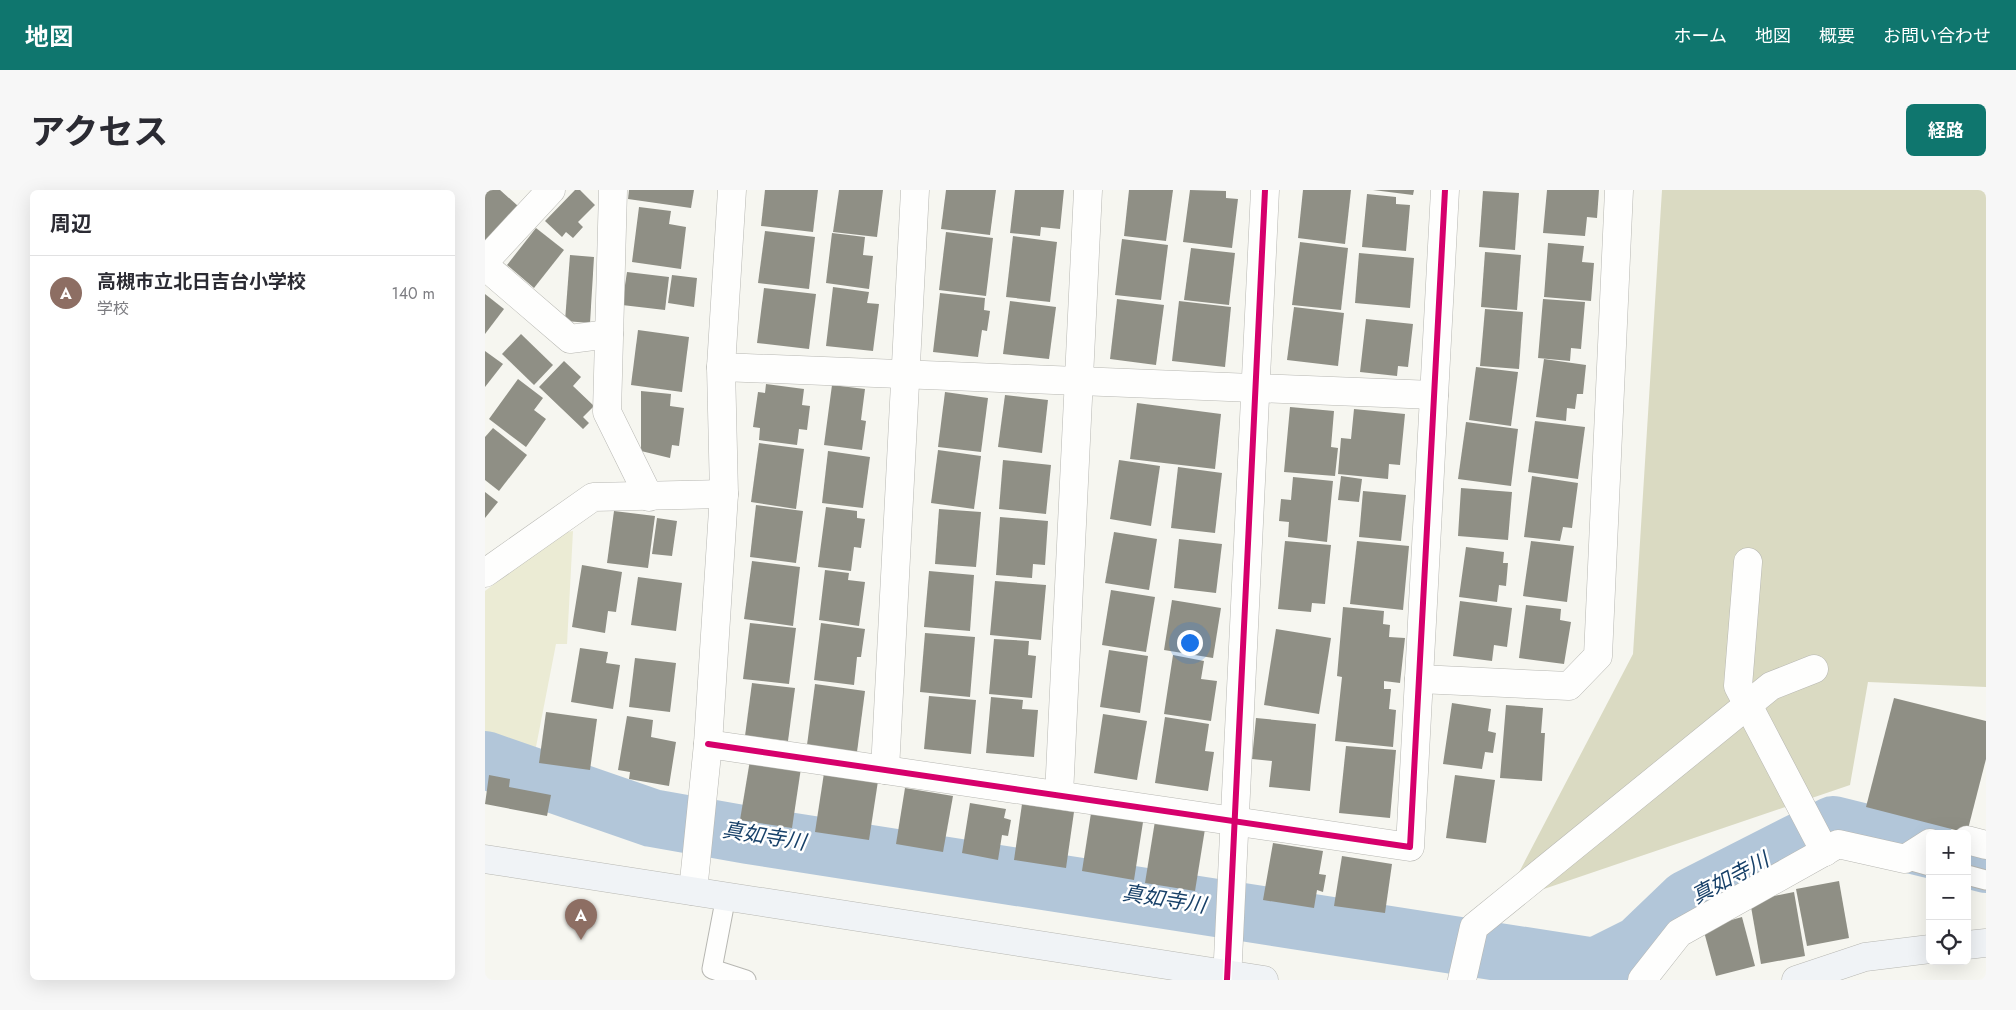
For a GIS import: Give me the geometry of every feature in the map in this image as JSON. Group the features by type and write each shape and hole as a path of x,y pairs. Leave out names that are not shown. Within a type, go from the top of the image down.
{"street":[{"path":"485,261 551,190"},
{"path":"613,190 607,412 649,496"},
{"path":"693,891 708,744 724,494 721,366 732,190"},
{"path":"885,770 915,190"},
{"path":"1059,795 1088,190"},
{"path":"1227,977 1265,190"},
{"path":"708,744 1410,847 1445,190"},
{"path":"1419,679 1569,686 1598,656 1619,190"},
{"path":"485,266 570,339 609,334"},
{"path":"721,366 1434,395"},
{"path":"485,573 593,497 724,494"},
{"path":"1748,562 1738,686 1825,852"},
{"path":"1462,980 1473,926 1771,686 1814,669"},
{"path":"1971,841 1986,845"},
{"path":"1642,980 1679,933 1838,844 1917,862 1926,849"},
{"path":"485,859 1227,977 1264,980"},
{"path":"1971,944 1986,942"},
{"path":"1796,980 1865,957 1926,949"}],"lane":[{"path":"1971,876 1986,880"},
{"path":"726,896 712,969 747,980"}],"green space":[{"path":"1662,190 1986,190 1986,687 1868,682 1850,785 1503,903 1633,654"},
{"path":"573,531 567,644 556,644 535,752 485,737 485,591 562,533"}],"building":[{"path":"485,190 500,190 518,206 485,254"},
{"path":"575,190 580,190 595,205 578,222 583,227 573,238 566,232 562,237 545,221"},
{"path":"629,190 694,190 691,208 628,199"},
{"path":"765,190 818,190 813,232 761,226"},
{"path":"839,190 883,190 877,237 833,232"},
{"path":"946,190 996,190 990,235 941,229"},
{"path":"1015,190 1064,190 1060,229 1041,227 1040,236 1010,233"},
{"path":"1129,190 1173,190 1166,241 1124,236"},
{"path":"1190,190 1226,191 1226,198 1238,199 1232,248 1183,242"},
{"path":"1303,190 1351,190 1345,244 1298,238"},
{"path":"1373,190 1414,190 1413,195"},
{"path":"1547,190 1599,190 1597,218 1587,217 1585,236 1543,233"},
{"path":"1483,191 1519,193 1515,250 1479,247"},
{"path":"1367,194 1396,197 1396,204 1410,205 1406,251 1362,247"},
{"path":"639,207 671,211 669,224 686,227 681,269 632,262"},
{"path":"536,228 564,250 534,288 507,265"},
{"path":"765,231 815,237 809,289 758,283"},
{"path":"946,232 993,238 986,296 939,290"},
{"path":"832,233 865,237 863,255 873,256 869,289 826,283"},
{"path":"1013,236 1057,242 1050,302 1006,297"},
{"path":"1122,239 1168,245 1161,300 1115,295"},
{"path":"1300,242 1348,248 1341,310 1292,305"},
{"path":"1548,243 1584,246 1582,262 1594,263 1591,301 1544,297"},
{"path":"1191,248 1235,253 1229,305 1184,300"},
{"path":"1485,252 1521,255 1517,310 1481,307"},
{"path":"1359,253 1414,258 1410,308 1355,303"},
{"path":"570,255 594,257 590,323 565,321"},
{"path":"627,272 669,277 665,310 622,305"},
{"path":"672,275 697,278 694,307 668,303"},
{"path":"833,287 869,292 867,303 879,304 873,351 826,346"},
{"path":"764,288 816,294 809,349 757,343"},
{"path":"940,293 985,298 984,310 990,311 987,331 982,330 978,357 933,352"},
{"path":"485,294 504,309 485,334"},
{"path":"1117,299 1164,305 1156,365 1110,359"},
{"path":"1543,299 1585,302 1581,349 1571,348 1570,361 1538,358"},
{"path":"1010,301 1056,307 1049,359 1003,354"},
{"path":"1179,301 1231,307 1225,367 1172,361"},
{"path":"1294,307 1344,313 1338,366 1287,360"},
{"path":"1485,309 1523,312 1519,369 1480,366"},
{"path":"1366,319 1413,324 1408,367 1398,366 1397,376 1360,372"},
{"path":"638,330 689,337 682,392 631,385"},
{"path":"521,334 553,365 534,385 502,354"},
{"path":"485,351 503,364 485,387"},
{"path":"1544,359 1586,365 1583,394 1577,394 1575,409 1567,408 1566,421 1536,417"},
{"path":"564,361 581,377 573,386 594,406 583,417 589,423 583,429 539,387"},
{"path":"1476,367 1518,372 1511,426 1469,420"},
{"path":"518,379 543,398 534,410 546,419 526,447 489,419"},
{"path":"766,384 804,389 802,405 810,406 807,430 799,429 797,445 759,440 760,428 753,427 758,392 765,393"},
{"path":"832,385 865,389 861,420 866,421 862,450 824,445"},
{"path":"641,391 671,394 670,406 684,408 679,446 672,445 670,458 641,451"},
{"path":"945,392 988,398 981,452 938,447"},
{"path":"1005,395 1048,400 1042,453 998,447"},
{"path":"1137,403 1221,414 1215,469 1130,459"},
{"path":"1290,407 1334,411 1331,447 1338,448 1335,476 1284,472"},
{"path":"1354,409 1405,414 1400,465 1389,464 1388,479 1338,474 1341,438 1351,439"},
{"path":"1535,421 1585,427 1578,479 1528,472"},
{"path":"1466,422 1518,429 1511,486 1458,479"},
{"path":"493,428 527,455 499,491 485,480 485,437"},
{"path":"759,443 804,449 796,509 751,502"},
{"path":"938,450 981,456 974,509 931,503"},
{"path":"828,451 870,457 863,508 822,503"},
{"path":"1003,460 1051,465 1046,514 999,509"},
{"path":"1119,460 1160,466 1151,526 1110,519"},
{"path":"1178,467 1222,473 1215,533 1171,528"},
{"path":"1341,476 1362,479 1359,502 1338,500"},
{"path":"1532,476 1578,483 1572,528 1563,527 1560,541 1524,537"},
{"path":"1293,477 1333,481 1327,542 1288,537 1289,522 1279,521 1281,499 1291,500"},
{"path":"1461,488 1512,492 1508,540 1458,536"},
{"path":"1363,491 1406,495 1401,541 1359,537"},
{"path":"485,492 498,502 485,518"},
{"path":"756,505 803,511 796,563 750,557"},
{"path":"826,507 857,511 857,518 865,519 861,548 854,547 851,571 818,567"},
{"path":"939,509 981,512 976,567 935,564"},
{"path":"614,511 655,516 648,568 607,563"},
{"path":"1000,517 1048,521 1045,565 1033,564 1032,578 996,575"},
{"path":"657,518 677,521 672,556 652,554"},
{"path":"1114,532 1157,539 1149,590 1105,583"},
{"path":"1179,539 1222,544 1216,593 1174,588"},
{"path":"1285,541 1331,545 1325,604 1312,603 1311,612 1278,609"},
{"path":"1357,541 1409,546 1403,610 1350,604"},
{"path":"1531,541 1574,546 1567,602 1523,596"},
{"path":"1466,547 1504,552 1503,563 1508,563 1506,586 1499,585 1497,602 1459,597"},
{"path":"752,561 800,567 793,626 744,619"},
{"path":"582,565 622,572 616,612 608,611 605,633 572,627"},
{"path":"825,570 849,573 848,580 865,582 859,626 819,620"},
{"path":"929,571 974,575 970,631 924,627"},
{"path":"638,577 682,583 676,631 631,625"},
{"path":"995,581 1046,585 1041,640 990,635"},
{"path":"1111,590 1155,597 1146,652 1102,645"},
{"path":"1172,600 1221,608 1213,658 1164,650"},
{"path":"1460,601 1512,608 1507,647 1494,645 1492,661 1453,656"},
{"path":"1526,605 1561,609 1560,620 1571,622 1564,664 1519,658"},
{"path":"1343,607 1384,611 1383,624 1390,625 1389,637 1405,638 1400,683 1384,681 1384,689 1391,689 1389,709 1396,710 1393,747 1335,741 1342,677 1337,676"},
{"path":"750,623 796,628 789,684 743,679"},
{"path":"821,623 865,629 861,657 857,657 854,685 814,680"},
{"path":"1276,629 1331,638 1319,714 1264,705"},
{"path":"925,633 975,637 970,697 920,692"},
{"path":"994,639 1029,641 1028,655 1036,656 1032,698 989,694"},
{"path":"580,648 608,652 606,663 620,665 613,709 571,702"},
{"path":"1109,650 1148,656 1140,713 1100,707"},
{"path":"1173,655 1204,661 1201,679 1217,681 1211,721 1164,714"},
{"path":"635,658 676,663 670,712 629,707"},
{"path":"752,683 795,688 788,741 745,736"},
{"path":"815,684 865,691 857,752 807,745"},
{"path":"929,696 976,700 971,754 924,749"},
{"path":"991,697 1023,700 1022,709 1038,710 1034,757 986,753"},
{"path":"1894,698 1986,721 1986,759 1968,830 1955,830 1866,807"},
{"path":"1452,703 1491,709 1488,731 1496,733 1493,753 1485,752 1482,769 1443,764"},
{"path":"1506,705 1543,708 1541,733 1545,733 1542,781 1500,778"},
{"path":"546,712 597,719 590,770 539,763"},
{"path":"1103,714 1147,721 1137,780 1094,773"},
{"path":"627,716 653,720 651,737 676,742 669,786 629,779 630,772 618,770"},
{"path":"1165,717 1209,724 1205,751 1214,752 1208,791 1155,783"},
{"path":"1256,718 1316,724 1310,791 1269,787 1272,761 1252,759"},
{"path":"1346,746 1396,750 1390,818 1339,813"},
{"path":"750,760 801,768 792,828 740,820"},
{"path":"824,773 878,781 869,840 815,832"},
{"path":"489,775 510,779 509,787 551,795 547,816 485,804"},
{"path":"1455,775 1495,780 1486,843 1446,838"},
{"path":"905,788 953,796 943,852 896,844"},
{"path":"970,803 1006,809 1004,818 1011,820 1008,836 1002,835 998,860 962,853"},
{"path":"1022,804 1074,812 1066,868 1014,860"},
{"path":"1091,813 1143,822 1134,880 1082,871"},
{"path":"1155,821 1205,829 1195,891 1145,883"},
{"path":"1273,843 1323,851 1319,874 1326,875 1323,892 1317,890 1314,908 1263,900"},
{"path":"1342,856 1392,864 1385,913 1334,906"},
{"path":"1839,881 1849,938 1807,946 1796,889"},
{"path":"1794,892 1805,956 1761,964 1750,901"},
{"path":"1742,917 1755,966 1716,976 1703,928"}],"waterway":[{"name":"真如寺川","path":"485,760 652,818 748,835 1595,967 1639,945 1687,899 1833,825 1926,848"},
{"name":"真如寺川","path":"1971,860 1986,864"}],"cycle path":[{"path":"1227,980 1265,190"},
{"path":"708,744 1410,847 1445,190"}],"place":[{"name":"高槻市立北日吉台小学校","path":"581,940"}]}
